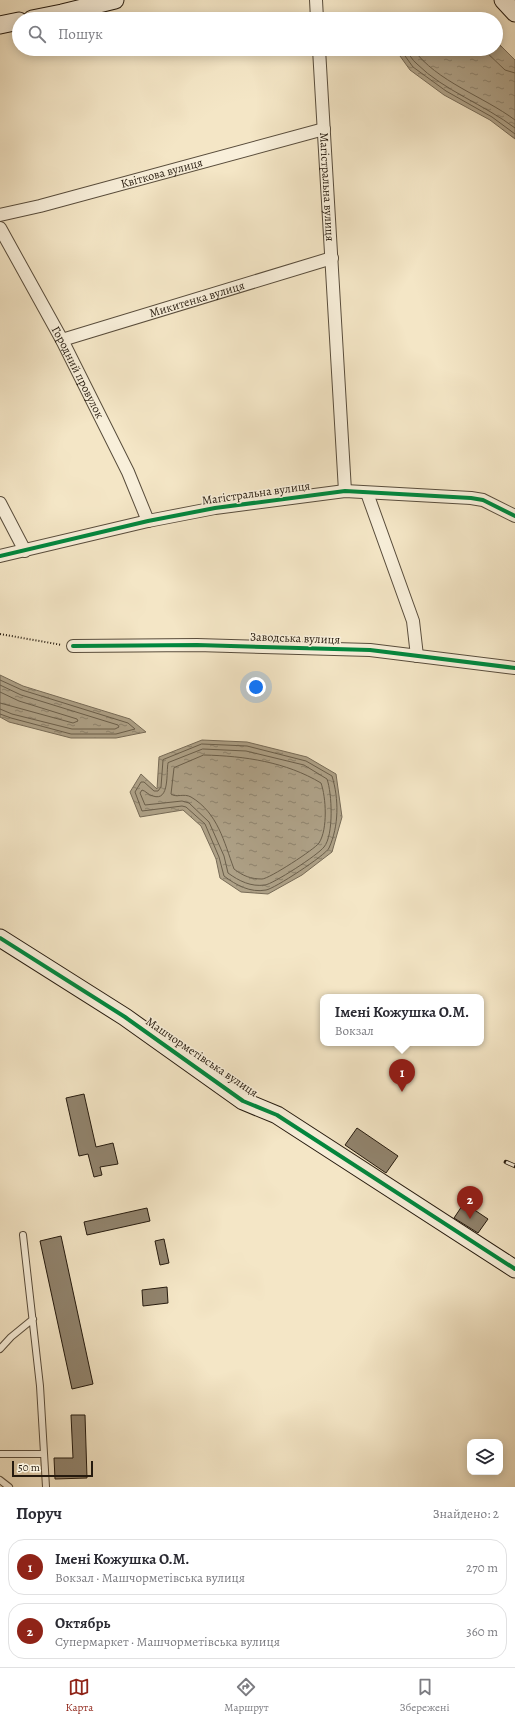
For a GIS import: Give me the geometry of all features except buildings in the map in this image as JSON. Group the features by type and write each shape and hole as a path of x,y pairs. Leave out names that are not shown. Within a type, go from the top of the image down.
{"street":[{"path":"70,12 115,0"},
{"path":"316,0 317,12"},
{"path":"503,0 515,13"},
{"path":"0,25 12,22"},
{"name":"Магістральна вулиця","path":"319,56 345,491"},
{"name":"Квіткова вулиця","path":"0,215 40,206 324,129"},
{"name":"Городний провулок","path":"0,228 62,340 128,472 148,521"},
{"name":"Микитенка вулиця","path":"62,340 332,258"},
{"name":"Магістральна вулиця","path":"0,556 148,521 216,508 345,491 471,498 483,500 515,516"},
{"path":"367,493 413,621 417,656"},
{"path":"0,503 25,551"},
{"name":"Заводська вулиця","path":"73,646 205,645 370,650 515,668"},
{"name":"Машчорметівська вулиця","path":"0,938 125,1017 244,1100 277,1115 515,1269"}],"lane":[{"path":"23,1235 40,1386 46,1487"},
{"path":"0,1349 33,1319"},
{"path":"0,1338 6,1342"},
{"path":"0,1454 44,1454"},
{"path":"0,1480 9,1487"}],"path":[{"path":"0,634 73,646"}],"water":[{"path":"503,48 515,60 515,139 490,120 444,95 410,70 400,56 503,56"},
{"path":"0,675 23,686 130,719 146,732 116,738 71,738 9,722 0,717"},
{"path":"202,740 247,742 307,757 336,774 342,817 332,852 302,875 268,894 241,892 220,878 216,859 201,826 183,810 140,817 130,792 141,774 157,789 159,757"}],"railway":[{"path":"506,1162 515,1166"}],"cycle path":[{"path":"0,556 148,521 215,508 345,491 471,498 483,500 515,516"},
{"path":"73,646 197,645 370,650 515,668"},
{"path":"0,938 125,1017 243,1101 277,1115 515,1269"}],"place":[{"name":"Імені Кожушка О.М.","path":"402,1092"},
{"name":"Октябрь","path":"470,1219"}]}
